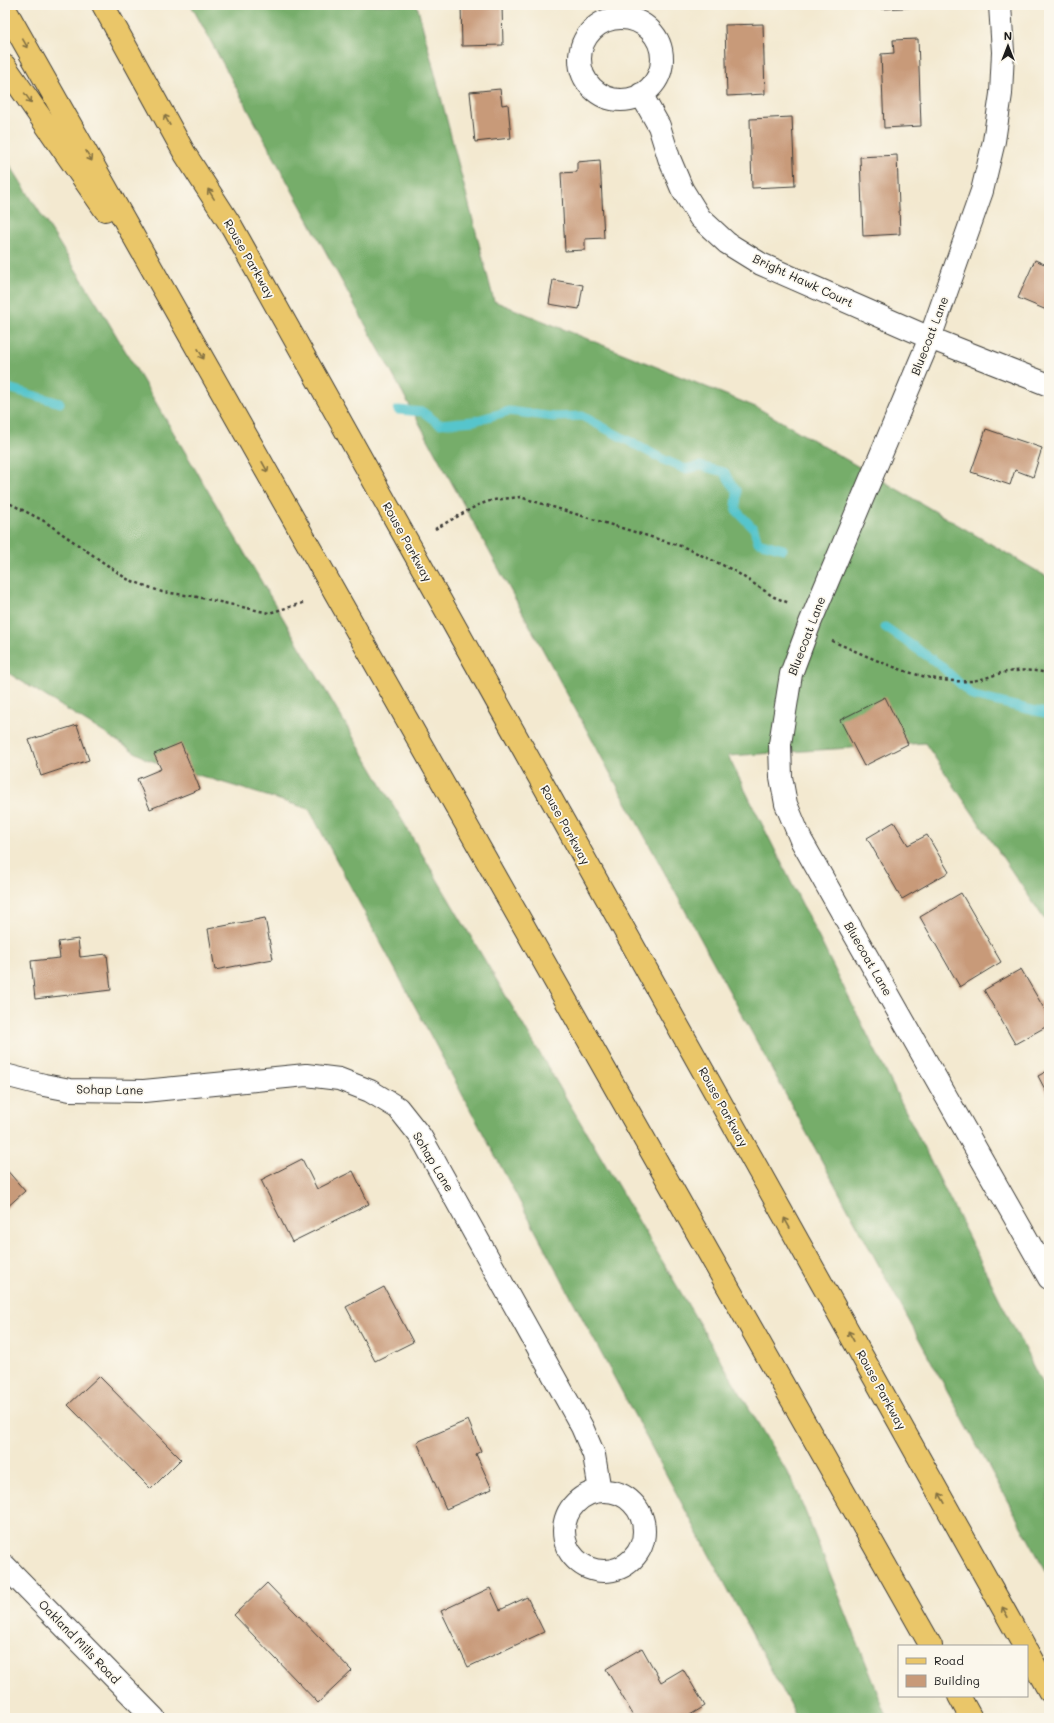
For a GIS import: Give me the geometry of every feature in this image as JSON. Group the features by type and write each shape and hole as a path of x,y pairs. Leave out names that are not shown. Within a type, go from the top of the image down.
{"main road":[{"name":"Rouse Parkway","path":"103,5 185,154 232,227 1023,1645"},
{"path":"5,9 187,328 930,1645"},
{"path":"5,66 187,328"},
{"path":"1028,1653 1049,1691"},
{"path":"960,1697 971,1718"}],"street":[{"name":"Bluecoat Lane","path":"1000,5 1002,59 1001,94 994,141 982,191 930,338 810,623 791,674 780,744 781,777 786,804 801,840 1049,1278"},
{"name":"Bright Hawk Court","path":"641,94 659,126 669,158 682,189 700,218 727,243 761,264 930,338 1049,385"},
{"name":"Sohap Lane","path":"5,1075 70,1090 144,1091 306,1075 339,1079 370,1091 398,1108 421,1137 582,1427 594,1455 600,1491"},
{"name":"Oakland Mills Road","path":"5,1566 154,1718"}],"path":[{"path":"434,529 483,503 520,496 684,547 732,570 774,597 793,606"},
{"path":"5,501 44,520 127,579 162,592 193,596 269,613 303,603"},
{"path":"825,639 904,671 940,680 972,681 1004,672 1040,671 1049,674"}],"green space":[{"path":"191,5 417,5 494,301 758,408 1049,578 1049,926 925,743 728,756 1049,1398 1049,1577"},
{"path":"5,157 103,313 795,1486 888,1718 797,1718 309,809 146,759 5,671"}],"building":[{"path":"461,5 502,5 503,45 462,46"},
{"path":"881,5 921,5 921,7 881,9"},
{"path":"763,24 765,94 727,96 725,25"},
{"path":"918,39 921,126 884,128 881,54 894,53 893,40"},
{"path":"500,89 502,105 508,104 511,138 475,142 470,92"},
{"path":"792,117 795,186 752,188 750,119"},
{"path":"897,155 900,234 863,236 860,157"},
{"path":"600,160 604,238 585,239 585,250 565,251 561,173 577,172 577,162"},
{"path":"1035,260 1049,266 1049,311 1018,298"},
{"path":"553,280 583,285 579,309 549,304"},
{"path":"986,429 1042,448 1033,477 1015,470 1010,485 971,472"},
{"path":"885,697 908,744 864,766 840,720"},
{"path":"77,725 89,760 41,776 29,740"},
{"path":"181,743 200,789 150,809 137,779 161,769 154,754"},
{"path":"894,822 908,845 927,835 949,872 902,899 867,838"},
{"path":"961,893 1001,962 960,987 920,917"},
{"path":"265,918 273,959 215,970 208,929"},
{"path":"78,939 80,957 107,954 111,990 35,999 31,961 60,958 58,942"},
{"path":"1021,969 1049,1017 1049,1025 1015,1044 984,990"},
{"path":"1049,1070 1049,1097 1038,1076"},
{"path":"302,1159 317,1189 353,1171 369,1204 292,1242 261,1180"},
{"path":"5,1168 25,1191 5,1209"},
{"path":"384,1287 413,1342 375,1361 346,1307"},
{"path":"99,1376 181,1459 151,1489 68,1405"},
{"path":"468,1420 481,1451 476,1454 492,1489 446,1509 417,1442"},
{"path":"267,1583 352,1671 318,1703 234,1615"},
{"path":"490,1588 500,1610 527,1597 544,1632 468,1667 441,1611"},
{"path":"642,1648 661,1682 683,1669 705,1706 685,1718 635,1718 606,1669"}],"waterway":[{"path":"5,387 60,403"},
{"path":"398,410 423,412 439,424 474,421 509,411 554,417 582,416 664,460 685,469 700,466 724,472 737,492 736,510 754,529 758,542 783,549"},
{"path":"885,627 939,664 973,696 1049,714"}]}
